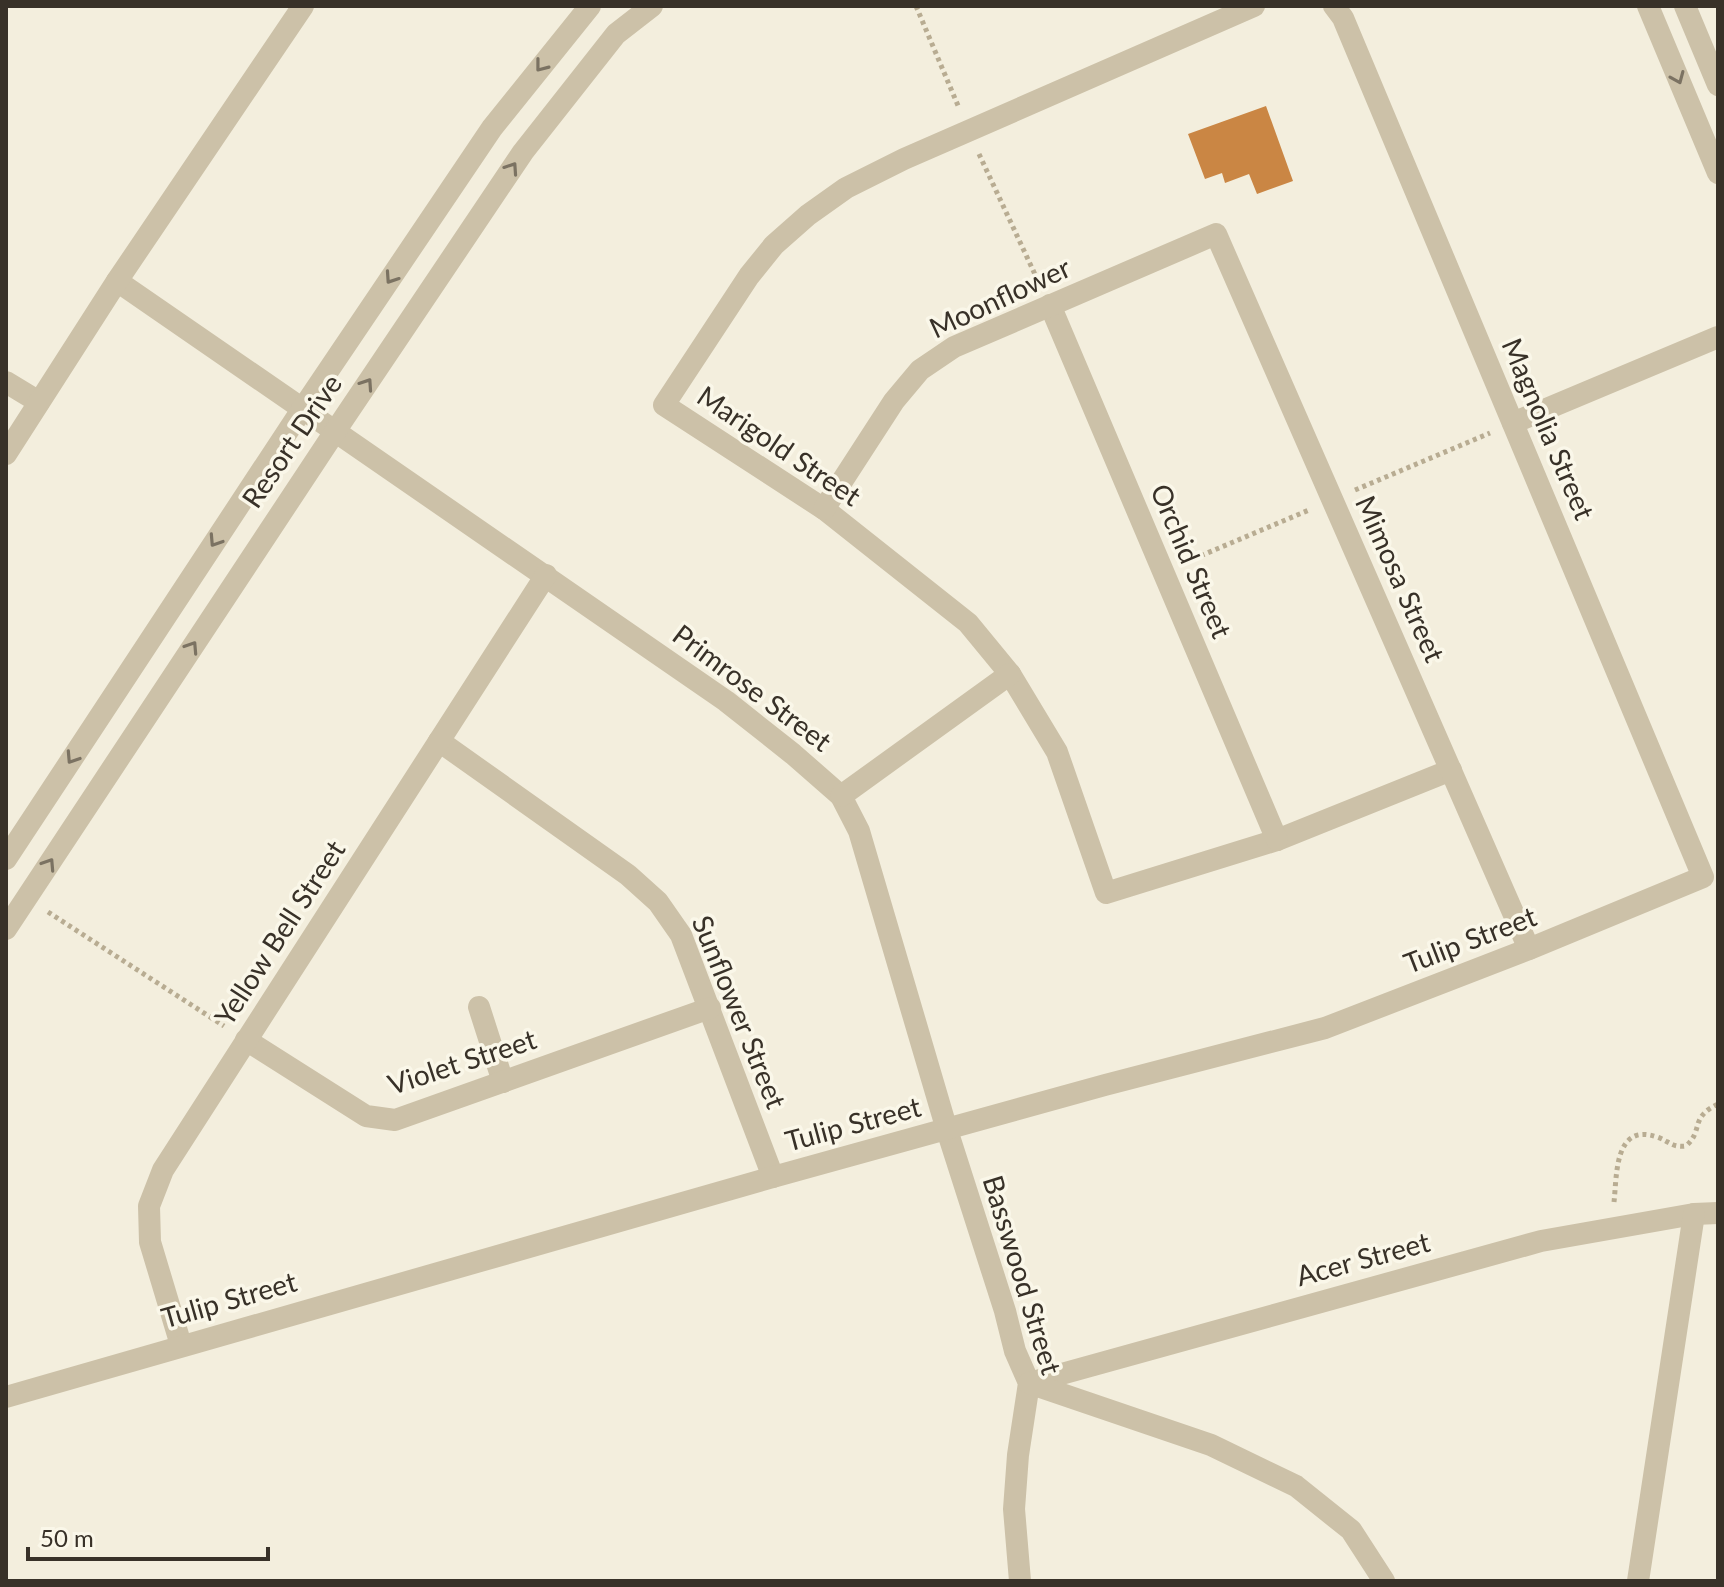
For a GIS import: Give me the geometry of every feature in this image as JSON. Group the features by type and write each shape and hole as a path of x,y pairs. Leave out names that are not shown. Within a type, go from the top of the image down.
{"street":[{"path":"6,454 117,281 303,6"},
{"name":"Resort Drive","path":"6,859 492,128 590,6"},
{"name":"Resort Drive","path":"6,929 523,152 616,34 652,6"},
{"name":"Marigold Street","path":"1254,6 904,159 846,188 808,215 774,245 749,276 664,405 824,509 968,623 1010,674 1057,752 1106,893 1277,840"},
{"name":"Magnolia Street","path":"1334,6 1343,18 1703,877"},
{"path":"1648,6 1718,173"},
{"path":"1685,6 1718,85"},
{"name":"Moonflower","path":"824,509 894,401 920,370 954,347 1216,234"},
{"name":"Mimosa Street","path":"1216,234 1529,949"},
{"name":"Primrose Street","path":"117,281 726,701 841,796 859,831 947,1130"},
{"name":"Orchid Street","path":"1050,305 1277,840"},
{"path":"1513,423 1718,337"},
{"path":"6,382 39,402"},
{"name":"Yellow Bell Street","path":"181,1345 150,1242 149,1206 163,1170 546,575"},
{"path":"841,796 1010,674"},
{"name":"Sunflower Street","path":"439,741 628,875 658,902 681,935 773,1177"},
{"path":"1277,840 1451,770"},
{"name":"Tulip Street","path":"6,1397 773,1177 1325,1028 1703,877"},
{"path":"479,1007 503,1082"},
{"name":"Violet Street","path":"246,1040 366,1116 395,1120 710,1008"},
{"name":"Basswood Street","path":"947,1130 1015,1351 1029,1383 1018,1455 1014,1509 1020,1581"},
{"name":"Acer Street","path":"1029,1383 1526,1245 1612,1227 1718,1213"},
{"path":"1638,1581 1694,1214"},
{"path":"1029,1383 1211,1445 1296,1486 1351,1530 1384,1581"}],"path":[{"path":"916,6 969,132 1050,305"},
{"path":"1163,572 1513,423"},
{"path":"27,898 246,1040"},
{"path":"1612,1227 1620,1149 1628,1140 1638,1136 1655,1136 1671,1146 1686,1146 1694,1135 1697,1119 1704,1111 1718,1104"}],"building":[{"path":"1266,106 1293,181 1257,194 1249,174 1225,183 1222,173 1205,179 1188,134"}]}
